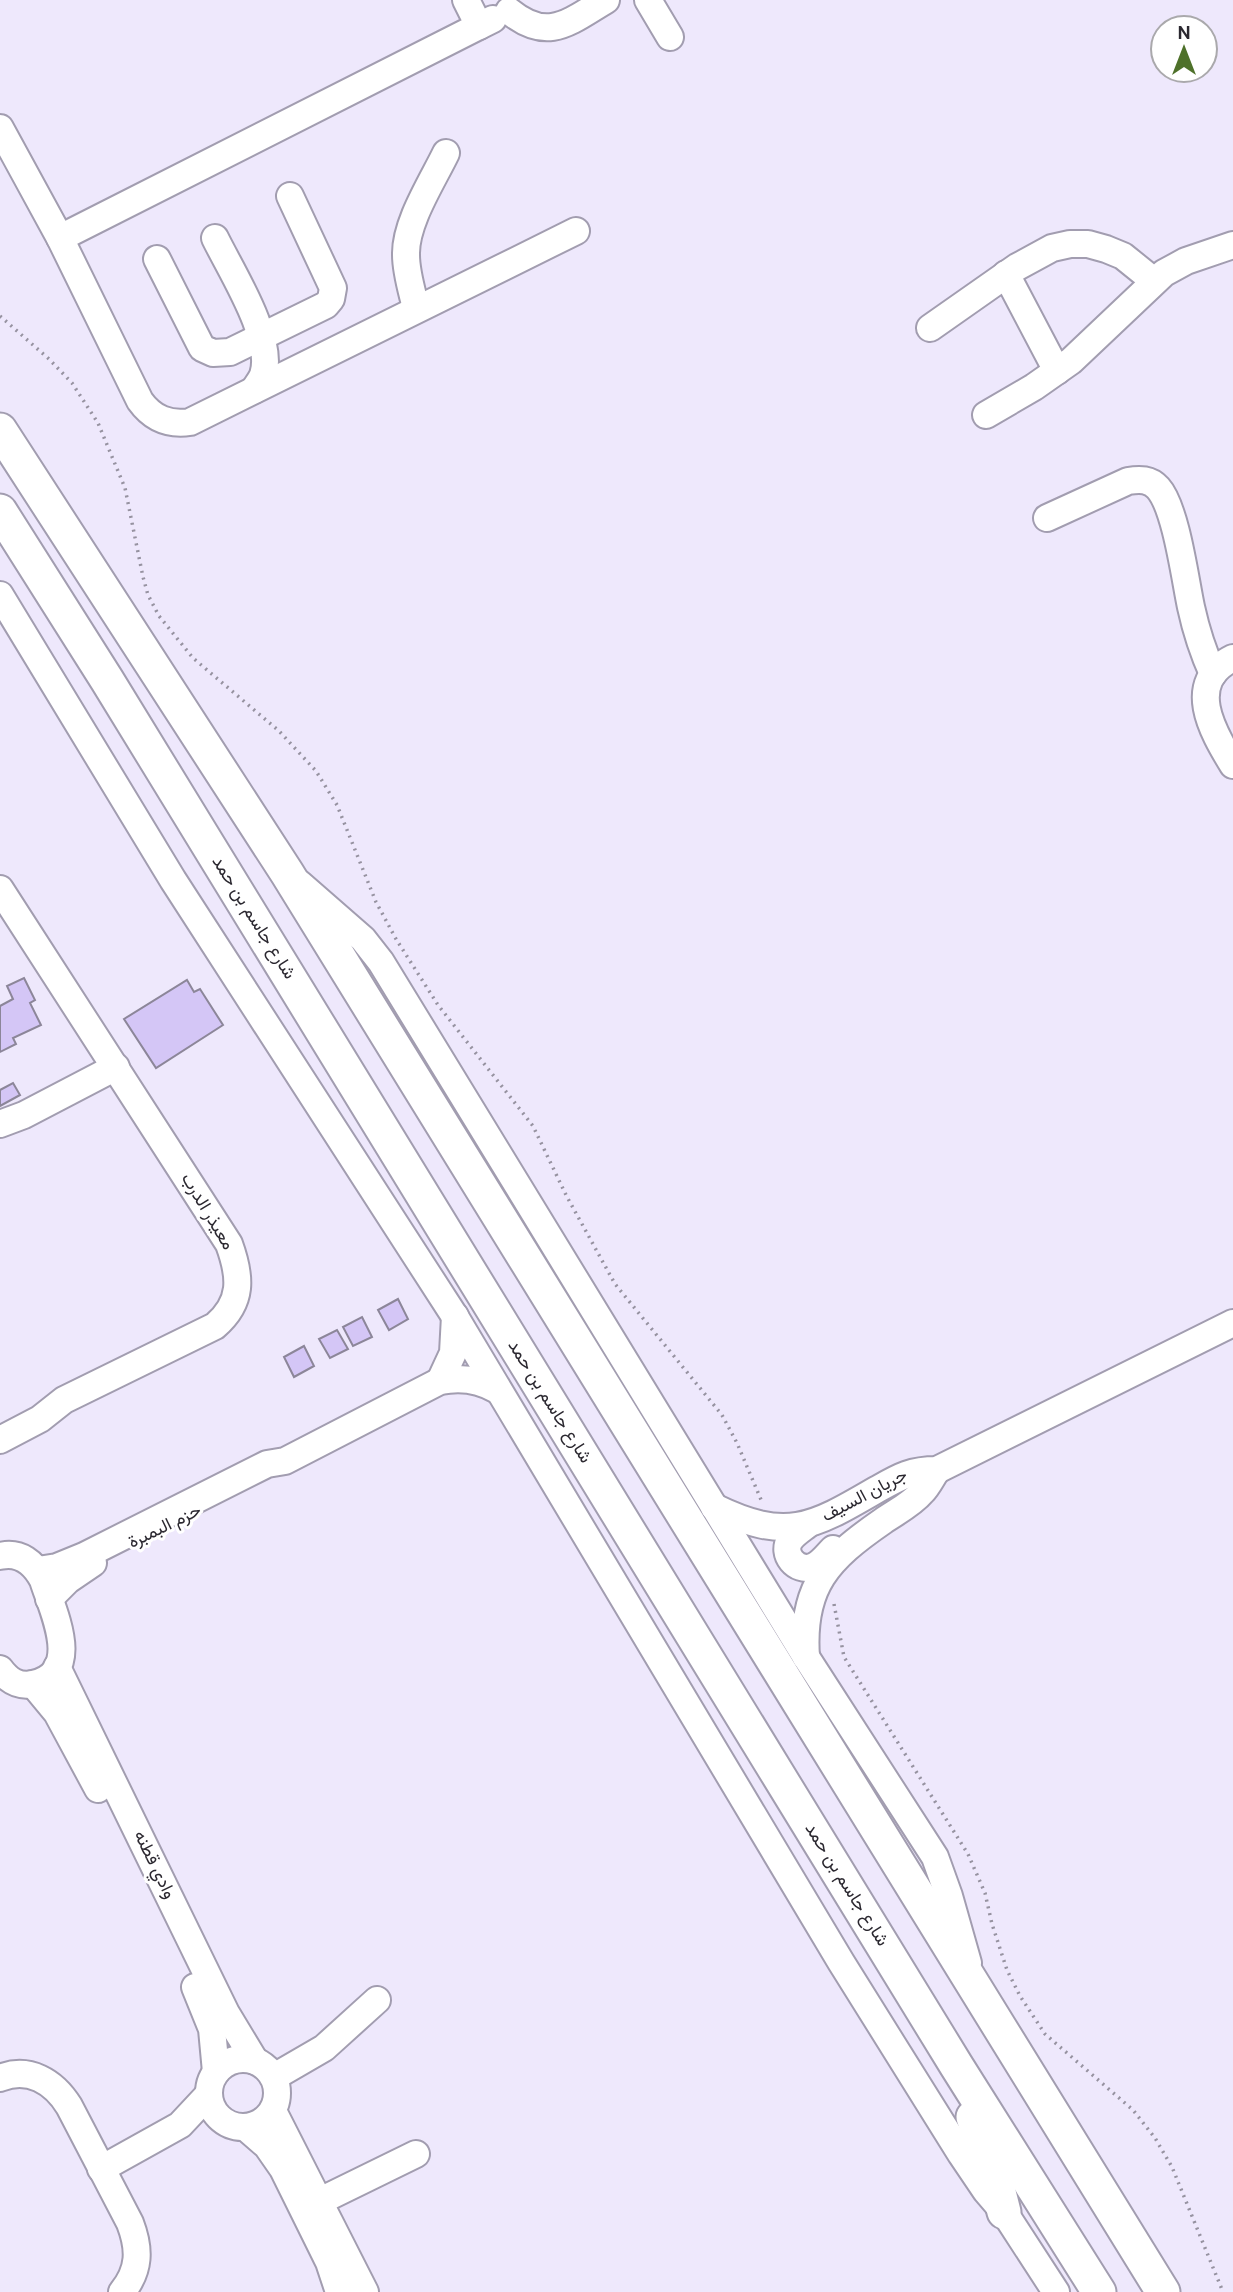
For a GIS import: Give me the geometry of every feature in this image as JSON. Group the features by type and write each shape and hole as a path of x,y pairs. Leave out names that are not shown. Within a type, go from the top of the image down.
{"main road":[{"path":"0,430 287,873 1163,2292"},
{"name":"شارع جاسم بن حمد","path":"5,522 1099,2292"},
{"path":"957,2065 999,2188 1004,2212"}],"street":[{"path":"466,0 479,26"},
{"path":"60,238 479,26 514,5 527,24 545,29 555,28 606,0"},
{"path":"648,0 670,37"},
{"path":"0,128 60,238 140,401 153,415 171,423 190,422 576,231"},
{"path":"416,308 407,269 406,247 412,226 446,153"},
{"path":"157,258 202,348 212,353 230,352 326,305 331,299 333,288 290,196"},
{"path":"215,238 263,335 263,376 254,390"},
{"path":"930,328 1035,256 1070,244 1107,248 1123,256 1154,281"},
{"path":"986,415 1011,402 1057,371 1083,350 1154,281 1186,261 1233,246"},
{"path":"1006,274 1057,371"},
{"path":"1047,519 1128,481 1138,479 1156,486 1162,494 1176,533 1198,637 1223,666 1205,695 1205,706 1214,731 1233,765"},
{"name":"شارع جاسم بن حمد","path":"0,595 173,880 454,1315 841,1962 961,2154 1004,2212 1056,2292"},
{"path":"287,873 341,918 363,939 381,962 806,1657 934,1857 949,1896 973,1982"},
{"name":"معيذر الدرب","path":"0,889 229,1244 236,1264 233,1304 226,1316 215,1326 64,1400 0,1420"},
{"path":"0,1124 24,1115 116,1067"},
{"path":"440,1381 453,1353 454,1315"},
{"path":"937,1470 1233,1323"},
{"name":"حزم البمبرة","path":"38,1570 72,1562 111,1548 273,1474 285,1461 440,1381 474,1380 497,1390"},
{"name":"معيذر الدرب","path":"0,1440 40,1419 64,1400"},
{"name":"جريان السيف","path":"852,1542 833,1549 816,1566 800,1567 789,1556 788,1545 793,1536 807,1525 833,1515 907,1473 937,1470"},
{"name":"جريان السيف","path":"806,1657 807,1613 813,1592 829,1564 852,1542 917,1497 937,1470"},
{"name":"جريان السيف","path":"714,1507 765,1527 807,1525"},
{"name":"حزم البمبرة","path":"49,1599 74,1575 111,1548"},
{"path":"1,1555 23,1557 38,1570 62,1649 57,1667 48,1677 33,1684 20,1684 2,1674"},
{"name":"وادي قطنه","path":"57,1667 226,2013 265,2069"},
{"name":"وادي قطنه","path":"33,1684 57,1713 153,1895 209,2020 214,2039 212,2083"},
{"path":"101,2169 180,2125 229,2061 238,2059 265,2069 324,2048 377,2000"},
{"path":"180,2125 261,2123 273,2111 278,2094 265,2069"},
{"path":"0,2077 20,2073 35,2076 49,2082 61,2093 130,2223 137,2242 138,2262 131,2281 122,2292"},
{"path":"212,2083 213,2110 267,2146 283,2169 329,2262 339,2292"},
{"path":"273,2111 365,2292"},
{"path":"320,2201 416,2154"}],"path":[{"path":"0,316 72,383 98,423 125,488 143,577 148,595 159,616 193,658 279,731 316,771 337,805 376,902 396,939 438,1005 533,1126 566,1195 615,1284 722,1415 763,1505 765,1527"},
{"path":"813,1592 828,1599 835,1606 844,1657 968,1854 985,1893 1007,1970 1020,1996 1051,2041 1133,2110 1155,2138 1172,2166 1223,2292"}],"building":[{"path":"24,978 35,1000 30,1003 41,1025 13,1038 16,1044 0,1052 0,1006 13,999 7,986"},
{"path":"187,980 194,992 200,989 223,1025 156,1068 124,1019"},
{"path":"13,1083 20,1095 0,1106 0,1090"},
{"path":"398,1299 408,1319 389,1330 378,1310"},
{"path":"362,1317 372,1337 353,1346 343,1327"},
{"path":"337,1330 348,1349 330,1358 319,1339"},
{"path":"304,1346 314,1366 294,1377 284,1357"}]}
